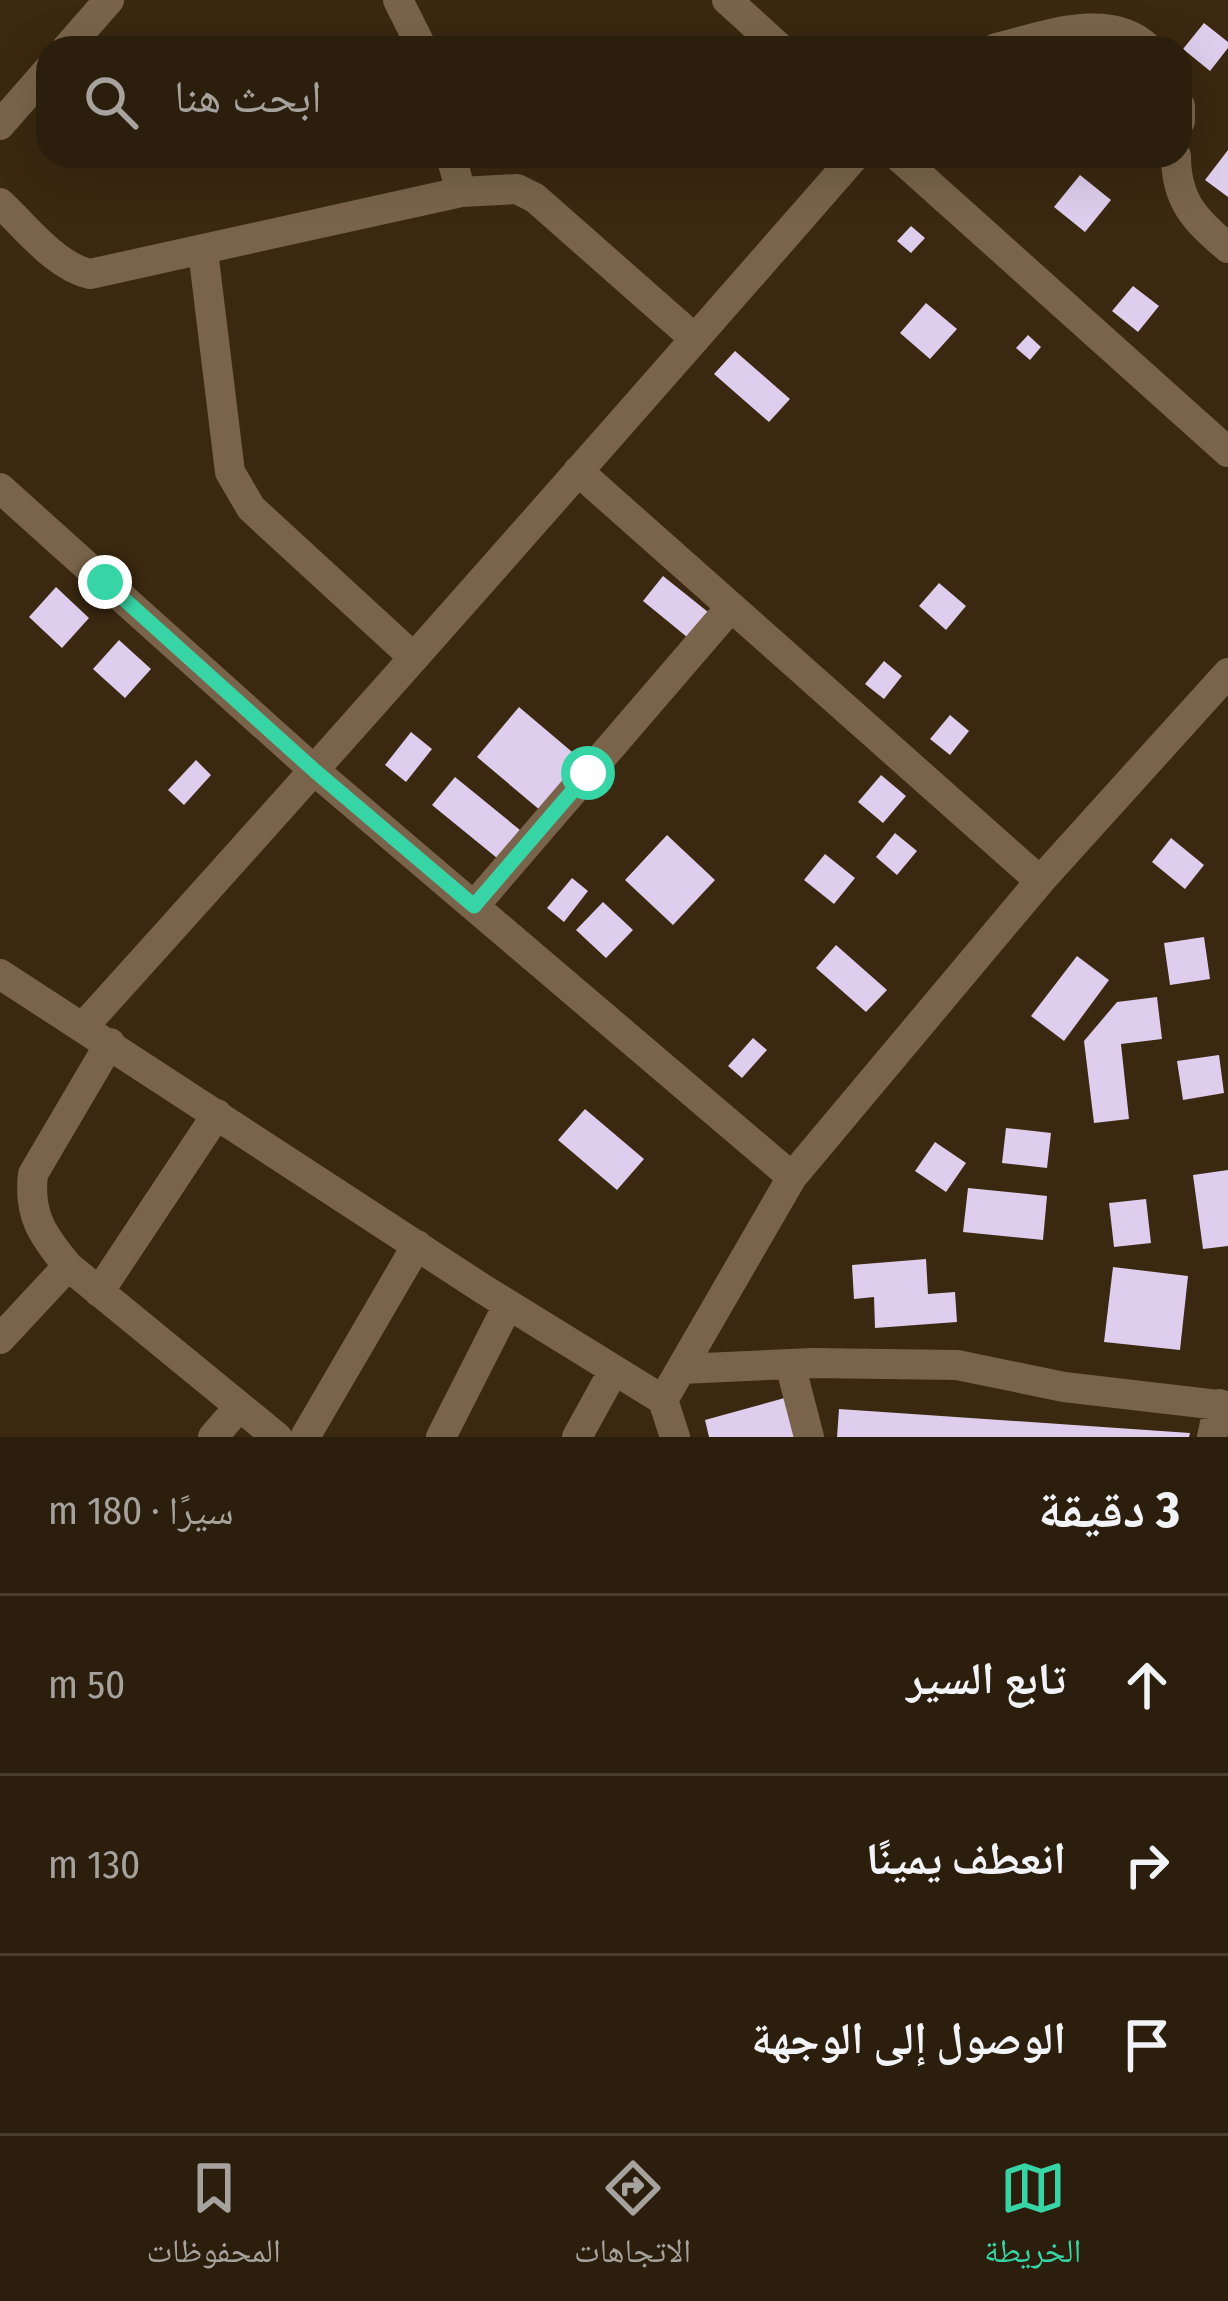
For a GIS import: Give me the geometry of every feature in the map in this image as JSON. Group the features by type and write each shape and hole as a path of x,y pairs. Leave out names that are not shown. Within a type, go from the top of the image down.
{"street":[{"path":"78,36 109,0"},
{"path":"398,0 416,36"},
{"path":"727,0 767,36"},
{"path":"1045,36 1114,28 1136,36"},
{"path":"0,125 36,84"},
{"path":"454,168 461,192"},
{"path":"84,1026 315,771 845,168"},
{"path":"911,168 1228,452"},
{"path":"1176,168 1186,211 1228,248"},
{"path":"0,203 77,271 90,274 461,192 517,189 535,198 695,339"},
{"path":"203,251 230,472 238,490 251,508 412,656"},
{"path":"578,471 1040,881"},
{"path":"0,488 315,771 792,1177"},
{"path":"474,906 731,607"},
{"path":"663,1400 792,1177 1040,881 1228,673"},
{"path":"0,974 416,1246 663,1400 675,1437"},
{"path":"110,1043 33,1174 34,1215 41,1234 68,1266 277,1437"},
{"path":"99,1292 218,1114"},
{"path":"0,1198 34,1215"},
{"path":"305,1437 416,1246"},
{"path":"0,1339 68,1266"},
{"path":"441,1437 508,1305"},
{"path":"790,1364 809,1437"},
{"path":"681,1369 957,1365 1064,1387 1223,1405 1212,1437"},
{"path":"577,1437 614,1370"},
{"path":"213,1437 238,1408"}],"building":[{"path":"1204,23 1228,42 1210,71 1192,56 1192,38"},
{"path":"1228,150 1228,197 1205,180"},
{"path":"1080,175 1111,200 1085,232 1054,207"},
{"path":"911,226 925,238 911,253 897,241"},
{"path":"1133,286 1159,306 1138,332 1112,311"},
{"path":"926,303 957,329 930,359 900,333"},
{"path":"1028,335 1041,347 1030,360 1016,348"},
{"path":"735,351 790,399 769,422 714,374"},
{"path":"663,576 708,612 687,637 643,601"},
{"path":"939,583 966,606 946,630 919,606"},
{"path":"56,587 89,618 62,648 29,617"},
{"path":"119,640 151,669 125,698 93,669"},
{"path":"884,661 902,676 884,699 865,684"},
{"path":"519,707 584,762 541,811 477,757"},
{"path":"950,715 969,731 950,755 930,739"},
{"path":"411,732 432,749 406,782 385,765"},
{"path":"196,760 211,775 184,805 168,790"},
{"path":"881,775 906,796 883,823 858,802"},
{"path":"455,777 520,830 497,858 432,805"},
{"path":"895,833 917,851 897,875 876,857"},
{"path":"667,835 715,880 673,925 625,880"},
{"path":"1171,838 1204,865 1185,889 1152,862"},
{"path":"825,854 855,878 834,904 804,880"},
{"path":"572,878 588,891 564,922 547,908"},
{"path":"603,902 633,930 606,958 576,930"},
{"path":"1204,937 1210,979 1170,985 1164,943"},
{"path":"836,945 887,990 866,1012 816,968"},
{"path":"1077,956 1109,980 1064,1041 1031,1016"},
{"path":"1157,997 1162,1039 1121,1044 1129,1119 1094,1123 1084,1041 1117,1002"},
{"path":"753,1038 767,1050 742,1078 728,1066"},
{"path":"1219,1055 1224,1093 1183,1100 1177,1061"},
{"path":"585,1109 644,1159 617,1190 558,1140"},
{"path":"1006,1128 1051,1133 1047,1168 1002,1163"},
{"path":"935,1142 966,1163 946,1192 915,1171"},
{"path":"1228,1170 1228,1246 1203,1249 1193,1175"},
{"path":"968,1188 1047,1196 1043,1240 963,1232"},
{"path":"1146,1199 1151,1243 1114,1247 1109,1203"},
{"path":"926,1259 928,1294 955,1292 957,1322 875,1328 874,1297 854,1299 852,1265"},
{"path":"1113,1267 1188,1276 1180,1350 1104,1342"},
{"path":"788,1397 798,1437 709,1437 705,1420"},
{"path":"839,1409 1190,1433 1189,1437 837,1437"}],"route":[{"path":"105,582 474,906 588,773"}]}
